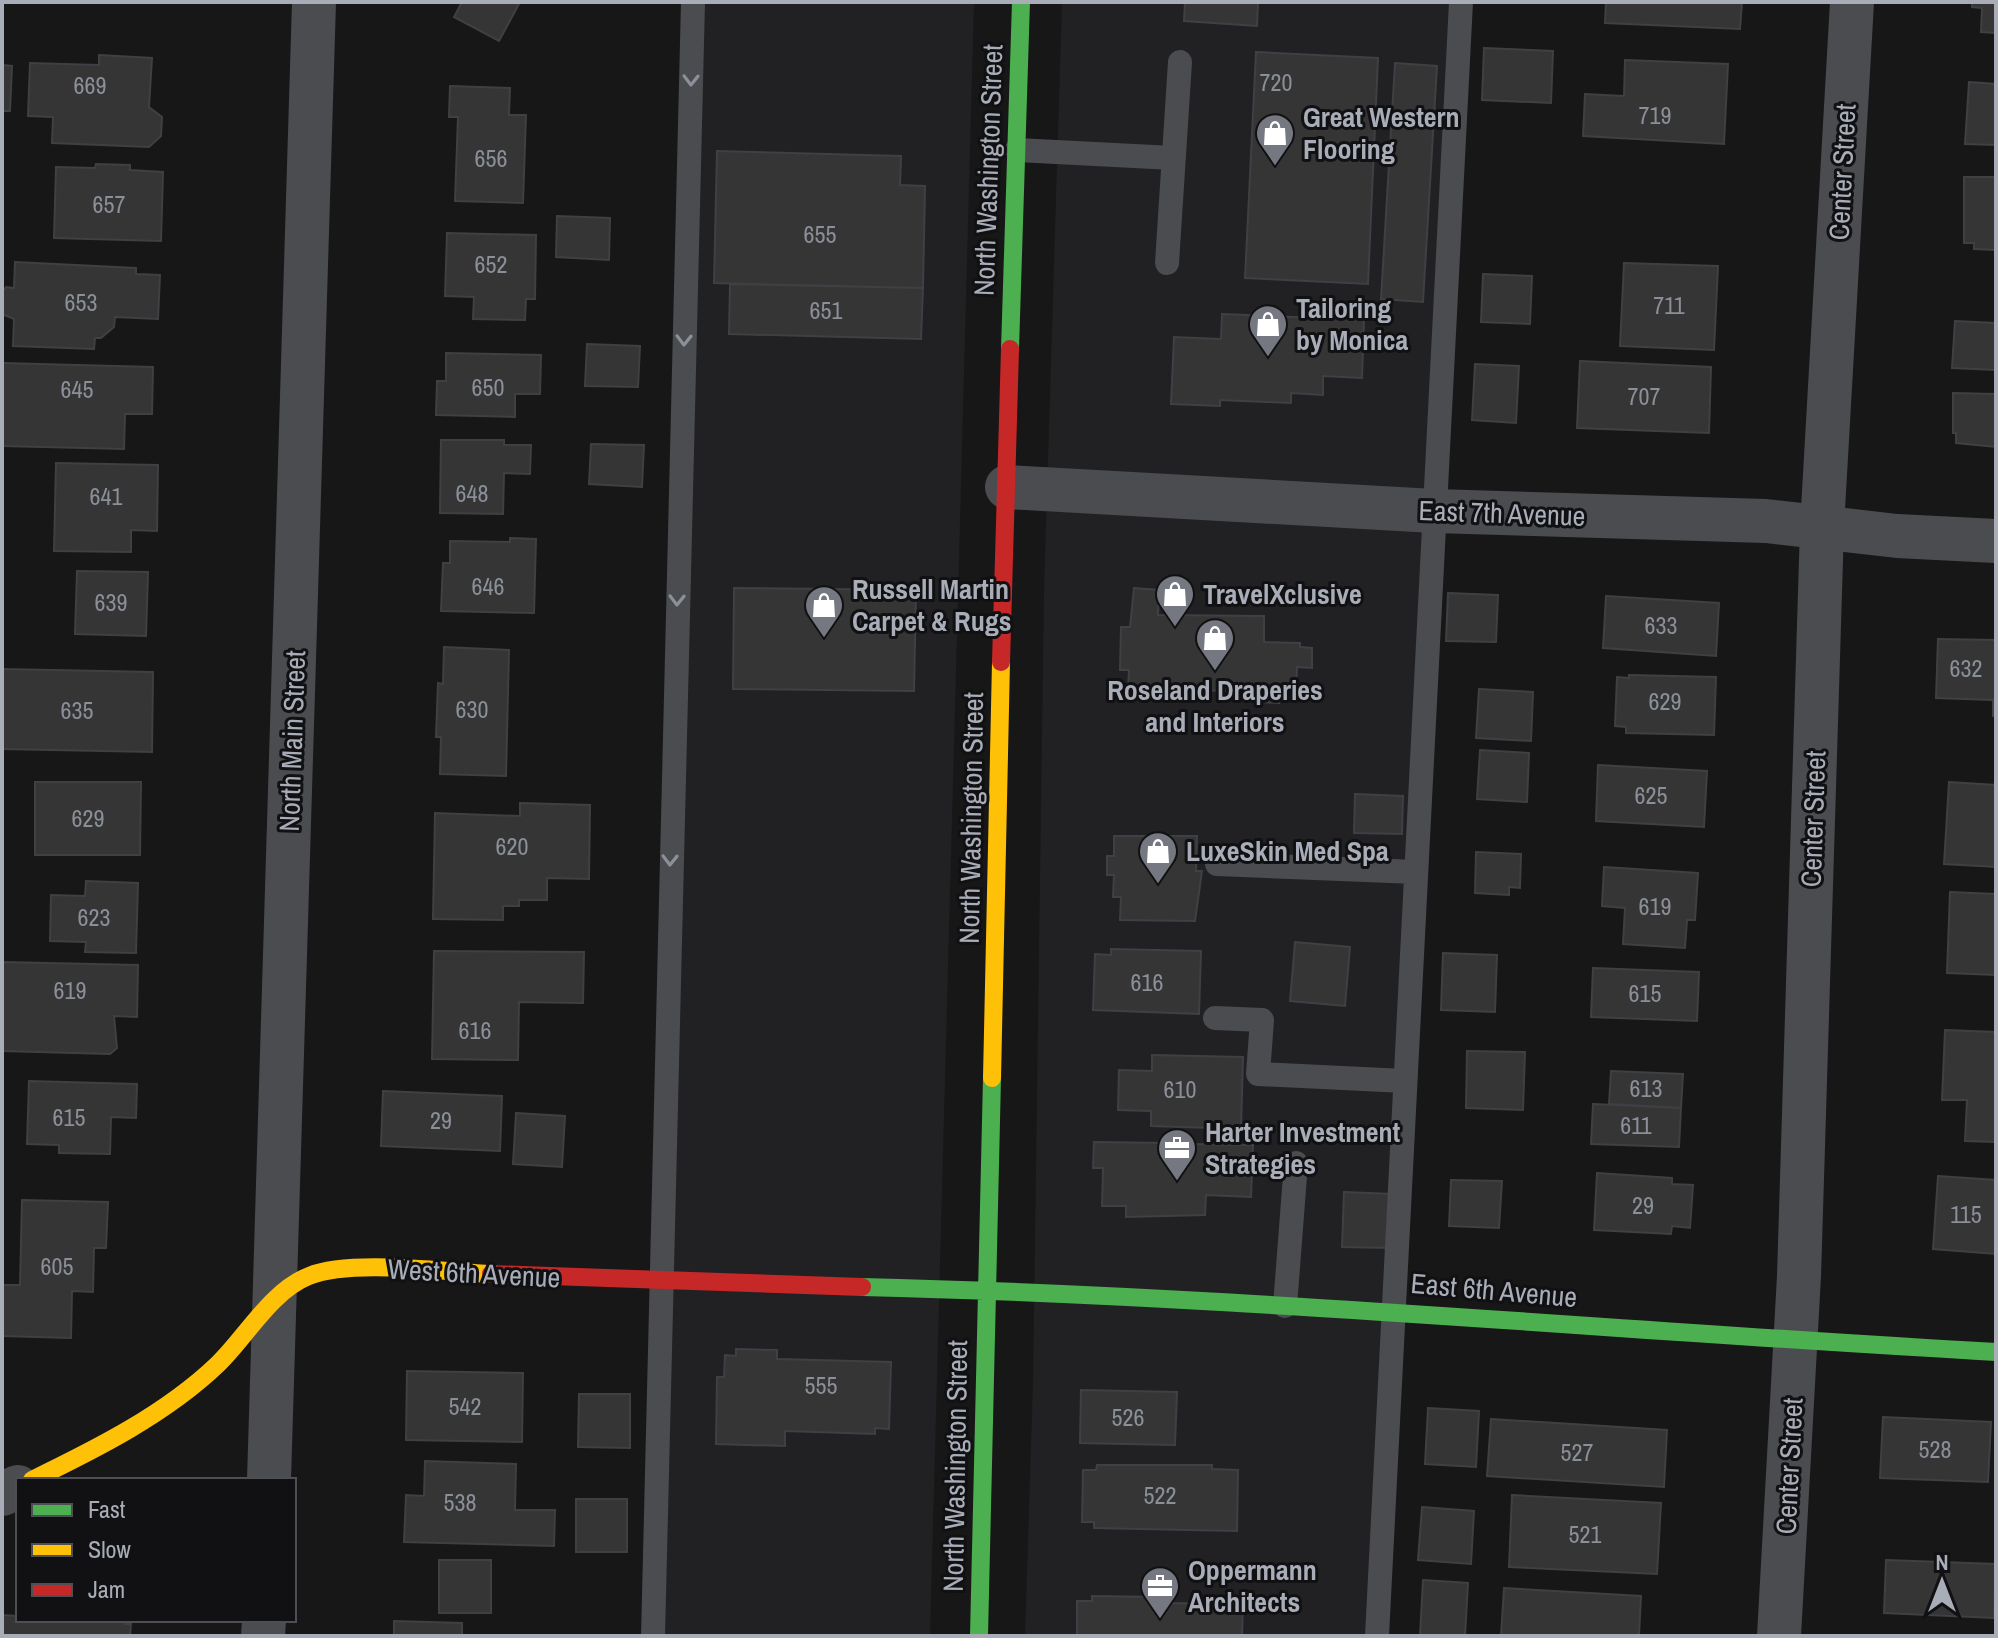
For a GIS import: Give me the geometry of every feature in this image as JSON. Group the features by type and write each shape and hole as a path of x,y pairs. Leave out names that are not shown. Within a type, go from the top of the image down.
{"street":[{"name":"North Main Street","path":"269,1478 277,1299 314,2"},
{"name":"North Washington Street","path":"979,1636 1021,2"},
{"name":"Center Street","path":"1779,1636 1796,1341 1822,527 1852,2"},
{"name":"East 7th Avenue","path":"1007,487 1434,511 1752,521 1897,536 1996,541"},
{"name":"West 6th Avenue","path":"36,1478 84,1455 176,1398 217,1365 277,1299 308,1276 344,1268 661,1282 987,1290"},
{"name":"East 6th Avenue","path":"987,1290 1394,1310 1796,1341 1996,1352"}],"lane":[{"path":"653,1636 693,2"},
{"path":"1377,1636 1461,2"},
{"path":"1167,263 1180,62"},
{"path":"1017,150 1173,158"},
{"path":"1217,864 1416,872"},
{"path":"1215,1018 1262,1020 1258,1074 1405,1081"},
{"path":"1285,1306 1296,1163"}],"shaded area":[{"path":"689,2 974,2 930,1636 648,1636"},
{"path":"1062,2 1465,2 1380,1636 1025,1636 1033,1383 1044,590"}],"building":[{"path":"462,2 520,2 499,41 454,17"},
{"path":"1185,2 1258,2 1257,26 1184,21"},
{"path":"1606,2 1742,2 1740,29 1605,23"},
{"path":"1972,2 1996,2 1996,33 1981,32 1982,8 1972,7"},
{"path":"1484,48 1553,51 1551,103 1482,100"},
{"path":"1256,52 1378,58 1368,284 1245,278"},
{"path":"99,55 152,58 149,107 162,117 161,136 149,147 52,143 53,117 28,116 30,63 99,65"},
{"path":"1625,60 1728,64 1724,144 1583,136 1585,94 1624,96"},
{"path":"1395,63 1437,66 1423,302 1381,299"},
{"path":"2,65 12,66 10,111 2,111"},
{"path":"1969,82 1996,84 1996,145 1965,144"},
{"path":"450,86 510,88 509,115 526,115 523,203 455,201 458,117 449,117"},
{"path":"717,151 901,156 900,185 925,186 923,288 714,283"},
{"path":"96,164 130,165 130,170 163,172 161,241 54,238 56,167 95,168"},
{"path":"1964,177 1996,177 1996,250 1974,249 1974,243 1964,243"},
{"path":"557,216 610,218 609,260 556,257"},
{"path":"447,233 536,235 535,299 526,299 525,320 473,319 474,297 445,296"},
{"path":"15,262 136,268 136,274 160,275 158,319 115,317 114,327 101,338 95,338 94,349 13,346 14,319 2,314 2,292 6,287 14,288"},
{"path":"1624,263 1718,266 1714,350 1620,346"},
{"path":"1483,274 1532,276 1530,324 1481,322"},
{"path":"730,284 923,288 921,339 729,334"},
{"name":"Tailoring by Monica","path":"1222,314 1364,320 1362,378 1323,376 1323,395 1291,393 1291,403 1220,400 1220,406 1171,404 1174,337 1221,339"},
{"path":"1955,321 1996,323 1996,370 1952,368"},
{"path":"587,344 640,346 638,387 585,386"},
{"path":"446,353 541,355 540,394 515,394 515,417 436,415 437,381 446,381"},
{"path":"1580,361 1711,367 1709,433 1577,428"},
{"path":"2,363 153,367 152,414 125,414 124,449 2,446"},
{"path":"1475,364 1519,366 1516,423 1472,420"},
{"path":"1953,393 1996,394 1996,447 1956,443"},
{"path":"441,440 504,440 504,445 531,445 530,474 504,473 503,514 440,513"},
{"path":"591,444 644,445 642,487 589,484"},
{"path":"56,463 158,465 157,531 131,530 131,552 54,551"},
{"path":"510,538 536,539 534,613 441,611 443,563 450,563 450,541 510,542"},
{"path":"77,571 148,572 146,636 75,634"},
{"name":"Russell Martin Carpet & Rugs","path":"734,588 916,590 914,691 733,689"},
{"path":"1134,588 1159,590 1158,615 1264,616 1264,642 1300,643 1300,647 1312,648 1312,668 1297,667 1296,698 1279,697 1279,703 1260,702 1260,692 1128,688 1129,670 1120,670 1121,627 1130,627"},
{"path":"1448,593 1498,595 1496,642 1446,641"},
{"path":"1606,596 1719,603 1716,656 1603,648"},
{"path":"1938,639 1996,640 1996,716 1993,716 1993,700 1936,698"},
{"path":"444,647 509,650 506,776 440,774 441,737 436,737 438,683 443,684"},
{"path":"2,669 153,672 152,752 2,749"},
{"path":"1629,675 1716,677 1714,735 1626,733 1626,727 1615,726 1617,677 1629,678"},
{"path":"1479,689 1533,692 1531,741 1476,738"},
{"path":"1480,750 1529,753 1527,802 1477,799"},
{"path":"1598,765 1707,771 1704,827 1596,821"},
{"path":"35,782 141,782 140,855 35,855"},
{"path":"1949,782 1996,785 1996,867 1944,864"},
{"path":"1355,794 1403,796 1402,834 1354,833"},
{"path":"520,803 590,805 589,879 547,878 547,900 519,900 519,906 503,906 503,920 433,919 435,813 520,816"},
{"name":"LuxeSkin Med Spa","path":"1114,836 1197,836 1196,871 1202,871 1195,921 1120,920 1121,897 1113,897 1114,875 1107,875 1107,856 1114,856"},
{"path":"1476,852 1521,854 1520,888 1509,887 1509,895 1475,893"},
{"path":"1604,867 1698,873 1695,920 1687,920 1685,948 1623,944 1625,908 1602,906"},
{"path":"86,881 138,883 136,953 85,952 86,942 50,941 51,895 85,896"},
{"path":"1950,892 1996,894 1996,975 1947,973"},
{"path":"1295,942 1350,947 1345,1006 1290,1001"},
{"path":"1111,949 1201,951 1199,1014 1093,1010 1095,954 1111,955"},
{"path":"434,951 584,952 583,1003 519,1002 518,1060 432,1059"},
{"path":"1443,953 1497,955 1495,1012 1441,1010"},
{"path":"2,962 138,965 137,1017 114,1016 117,1048 110,1054 2,1051"},
{"path":"1593,968 1699,972 1697,1021 1591,1017"},
{"path":"1945,1030 1996,1032 1996,1142 1965,1141 1967,1100 1942,1100"},
{"path":"1467,1051 1525,1052 1523,1110 1466,1108"},
{"path":"1152,1055 1243,1057 1241,1129 1151,1126 1151,1111 1118,1110 1119,1070 1152,1071"},
{"path":"1611,1071 1683,1074 1681,1108 1609,1104"},
{"path":"29,1081 137,1084 136,1118 111,1117 110,1154 59,1153 59,1145 27,1144"},
{"path":"383,1091 502,1096 500,1151 381,1146"},
{"path":"1593,1104 1681,1108 1679,1147 1591,1144"},
{"path":"516,1113 565,1116 562,1167 513,1164"},
{"name":"Harter Investment Strategies","path":"1094,1142 1168,1143 1167,1153 1189,1153 1189,1144 1253,1145 1251,1197 1206,1195 1205,1215 1126,1217 1126,1206 1102,1206 1103,1168 1093,1168"},
{"path":"1597,1173 1672,1178 1672,1184 1693,1185 1690,1228 1672,1226 1671,1234 1594,1230"},
{"path":"1938,1176 1996,1180 1996,1254 1933,1249"},
{"path":"1451,1180 1502,1181 1499,1228 1449,1226"},
{"path":"1344,1192 1393,1194 1391,1248 1342,1247"},
{"path":"22,1200 108,1202 106,1248 94,1248 93,1292 72,1291 71,1338 2,1336 2,1285 20,1285"},
{"path":"736,1349 777,1350 777,1359 891,1362 889,1429 875,1428 875,1434 785,1431 785,1446 716,1444 717,1377 724,1377 725,1355 736,1356"},
{"path":"407,1371 523,1373 522,1442 406,1440"},
{"path":"1081,1390 1177,1392 1175,1445 1080,1443"},
{"path":"579,1394 630,1394 630,1448 578,1447"},
{"path":"1428,1408 1479,1411 1476,1467 1425,1464"},
{"path":"1883,1417 1991,1422 1988,1482 1880,1478"},
{"path":"1491,1419 1667,1430 1664,1487 1487,1476"},
{"path":"425,1461 516,1464 515,1510 555,1510 554,1546 404,1542 406,1495 424,1496"},
{"path":"1097,1465 1212,1465 1212,1469 1238,1470 1237,1531 1094,1528 1094,1522 1082,1522 1083,1470 1096,1470"},
{"path":"1512,1495 1661,1503 1657,1574 1509,1567"},
{"path":"576,1499 627,1499 627,1552 576,1552"},
{"path":"1422,1507 1474,1511 1471,1564 1418,1560"},
{"path":"439,1560 491,1560 491,1613 439,1613"},
{"path":"1886,1560 1996,1564 1994,1618 1884,1613"},
{"path":"1423,1580 1468,1583 1465,1636 1420,1636"},
{"path":"1504,1588 1641,1596 1639,1636 1501,1636"},
{"name":"Oppermann Architects","path":"1092,1596 1159,1597 1159,1603 1243,1604 1242,1636 1077,1636 1077,1601 1092,1601"},
{"path":"2,1615 16,1616 16,1622 125,1622 131,1624 130,1636 2,1636"},
{"path":"394,1621 462,1623 462,1636 394,1636"}],"traffic: fast":[{"path":"1010,349 1021,2"},
{"path":"979,1636 992,1078"},
{"path":"862,1287 1287,1306 1996,1352"}],"traffic: slow":[{"path":"992,1078 1001,662"},
{"path":"36,1478 105,1443 176,1399 218,1364 271,1303 295,1283 309,1276 327,1271 373,1267 491,1274"}],"traffic: jam":[{"path":"1001,662 1010,349"},
{"path":"491,1274 862,1287"}],"place":[{"name":"Great Western Flooring","path":"1275,167"},
{"name":"Tailoring by Monica","path":"1268,358"},
{"name":"TravelXclusive","path":"1175,628"},
{"name":"Russell Martin Carpet & Rugs","path":"824,639"},
{"name":"Roseland Draperies and Interiors","path":"1215,672"},
{"name":"LuxeSkin Med Spa","path":"1158,885"},
{"name":"Harter Investment Strategies","path":"1177,1182"},
{"name":"Oppermann Architects","path":"1160,1620"}]}
